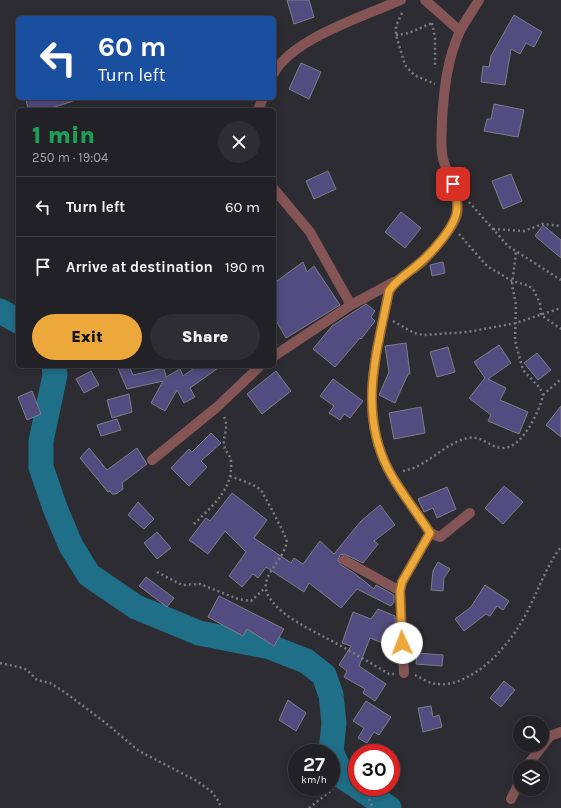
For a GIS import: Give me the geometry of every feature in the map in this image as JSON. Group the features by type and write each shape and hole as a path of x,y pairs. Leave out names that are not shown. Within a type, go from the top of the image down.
{"street":[{"path":"276,69 278,65 294,50 316,37 401,0"},
{"path":"425,0 460,31"},
{"path":"276,355 351,305 394,282 423,261 452,226 458,206 453,184 443,158 440,86 460,31 479,0"},
{"path":"276,191 310,232 351,305"},
{"path":"394,282 389,291 373,371 371,395 373,418 379,448 388,470 430,533 440,537 470,513"},
{"path":"152,460 217,407 258,368"},
{"path":"404,673 400,591 402,582 430,533"},
{"path":"344,560 400,591"},
{"path":"531,760 550,736 561,732"},
{"path":"511,799 513,795"}],"path":[{"path":"404,11 398,19 396,34 406,65 410,72 421,79 440,86"},
{"path":"431,19 435,38 436,71"},
{"path":"396,34 409,33 432,23"},
{"path":"436,78 440,86"},
{"path":"467,200 500,239 516,252 561,280"},
{"path":"492,229 524,231 543,224 561,226"},
{"path":"452,226 486,266 512,281 527,285 533,289 540,303 541,315"},
{"path":"388,470 400,472 412,469 445,448 468,438 477,438 503,448 512,446 521,439 530,424 542,402 543,395 540,388 523,370 515,341 516,305 512,281 516,252"},
{"path":"384,316 414,333 424,335 468,332 516,323 561,308"},
{"path":"541,315 561,329"},
{"path":"543,395 561,379"},
{"path":"194,524 221,497 228,487 232,461 224,446 226,423 217,407"},
{"path":"230,476 254,485 260,490 265,496 286,538 286,545 283,553 269,574 265,583 265,588 269,597 281,610 300,623 389,674 404,673 415,675 436,684 450,684 471,676 496,657 515,634 530,606 543,575 561,547"},
{"path":"157,572 182,585 200,584 244,601 251,601 265,588"},
{"path":"0,663 23,668 37,680 50,683 63,690 139,751 197,781 212,792 221,808"},
{"path":"309,808 324,796"},
{"path":"369,799 373,808"}],"building":[{"path":"287,0 309,0 314,17 294,24"},
{"path":"514,15 542,32 534,47 526,43 520,54 511,49 505,85 481,82 483,66 489,67 491,56"},
{"path":"301,63 321,72 309,99 289,89"},
{"path":"26,100 76,100 52,108 28,108"},
{"path":"494,104 524,110 518,137 484,131 487,119 491,119"},
{"path":"328,171 336,189 314,199 306,181"},
{"path":"511,174 522,201 503,209 492,181"},
{"path":"401,212 421,228 405,248 385,232"},
{"path":"543,225 561,240 561,258 535,236"},
{"path":"303,262 307,272 314,266 340,305 286,338 276,320 276,282"},
{"path":"443,262 445,273 432,276 430,265"},
{"path":"366,304 375,311 371,317 375,321 361,339 360,338 335,367 313,349 332,326"},
{"path":"406,343 410,374 408,374 395,403 379,395 389,372 385,346"},
{"path":"499,345 511,363 488,379 506,388 500,400 528,412 519,434 488,421 491,415 469,398 485,378 474,362"},
{"path":"448,347 455,372 437,377 430,352"},
{"path":"537,353 551,370 538,380 524,363"},
{"path":"118,368 130,368 133,375 164,368 166,377 180,369 183,376 194,368 218,368 190,388 195,397 184,403 177,390 165,411 151,403 163,381 127,389"},
{"path":"91,371 99,385 84,393 76,379"},
{"path":"276,371 291,391 262,414 247,394"},
{"path":"333,379 363,401 350,418 344,414 340,420 329,413 334,406 320,396"},
{"path":"32,391 41,414 27,420 18,397"},
{"path":"129,394 132,412 112,418 107,400"},
{"path":"561,406 561,437 546,425"},
{"path":"421,407 425,433 394,439 389,413"},
{"path":"117,419 121,430 101,436 97,425"},
{"path":"211,433 221,443 201,461 207,467 189,486 171,468 189,449 192,452"},
{"path":"89,448 107,470 137,448 147,464 122,483 123,489 116,494 112,494 110,491 108,492 80,458"},
{"path":"504,486 523,502 503,524 485,508"},
{"path":"447,487 456,509 437,518 433,508 424,512 418,499"},
{"path":"232,493 267,520 254,538 291,563 294,558 303,564 320,541 334,554 361,521 380,505 395,525 374,541 378,544 363,563 344,554 340,555 338,560 341,565 374,589 376,585 394,595 394,602 391,606 357,589 341,608 309,583 304,592 266,567 258,578 253,574 242,587 229,576 246,552 225,531 208,554 189,540 206,518 210,521"},
{"path":"138,502 154,519 144,529 128,515"},
{"path":"157,532 171,548 157,559 144,543"},
{"path":"438,562 450,569 444,578 443,591 431,590 433,571"},
{"path":"146,577 174,598 167,607 139,586"},
{"path":"485,585 509,601 503,610 497,606 490,616 486,614 464,631 455,619 471,607"},
{"path":"219,596 284,629 274,646 247,629 243,636 208,617"},
{"path":"378,609 395,616 396,633 390,646 370,638 359,666 386,684 375,701 363,693 365,689 344,677 347,671 339,665 351,646 342,643 353,612 371,619"},
{"path":"417,653 443,655 442,666 416,664"},
{"path":"504,681 515,690 501,707 490,698"},
{"path":"288,700 306,713 296,731 279,720"},
{"path":"366,701 391,717 379,735 374,732 367,743 358,738 364,728 353,721"},
{"path":"431,706 433,717 439,715 442,727 423,732 418,708"}],"waterway":[{"path":"0,311 16,320"},
{"path":"54,368 55,375 41,441 41,467 55,508 71,546 89,575 136,607 199,633 270,647 306,661 324,675 331,695 334,723 331,752 343,777 348,780"},
{"path":"371,796 389,808"}],"route":[{"path":"402,643 400,591 402,582 430,533 388,470 379,448 373,418 371,395 373,371 389,291 394,282 423,261 452,226 458,206 453,184"}]}
